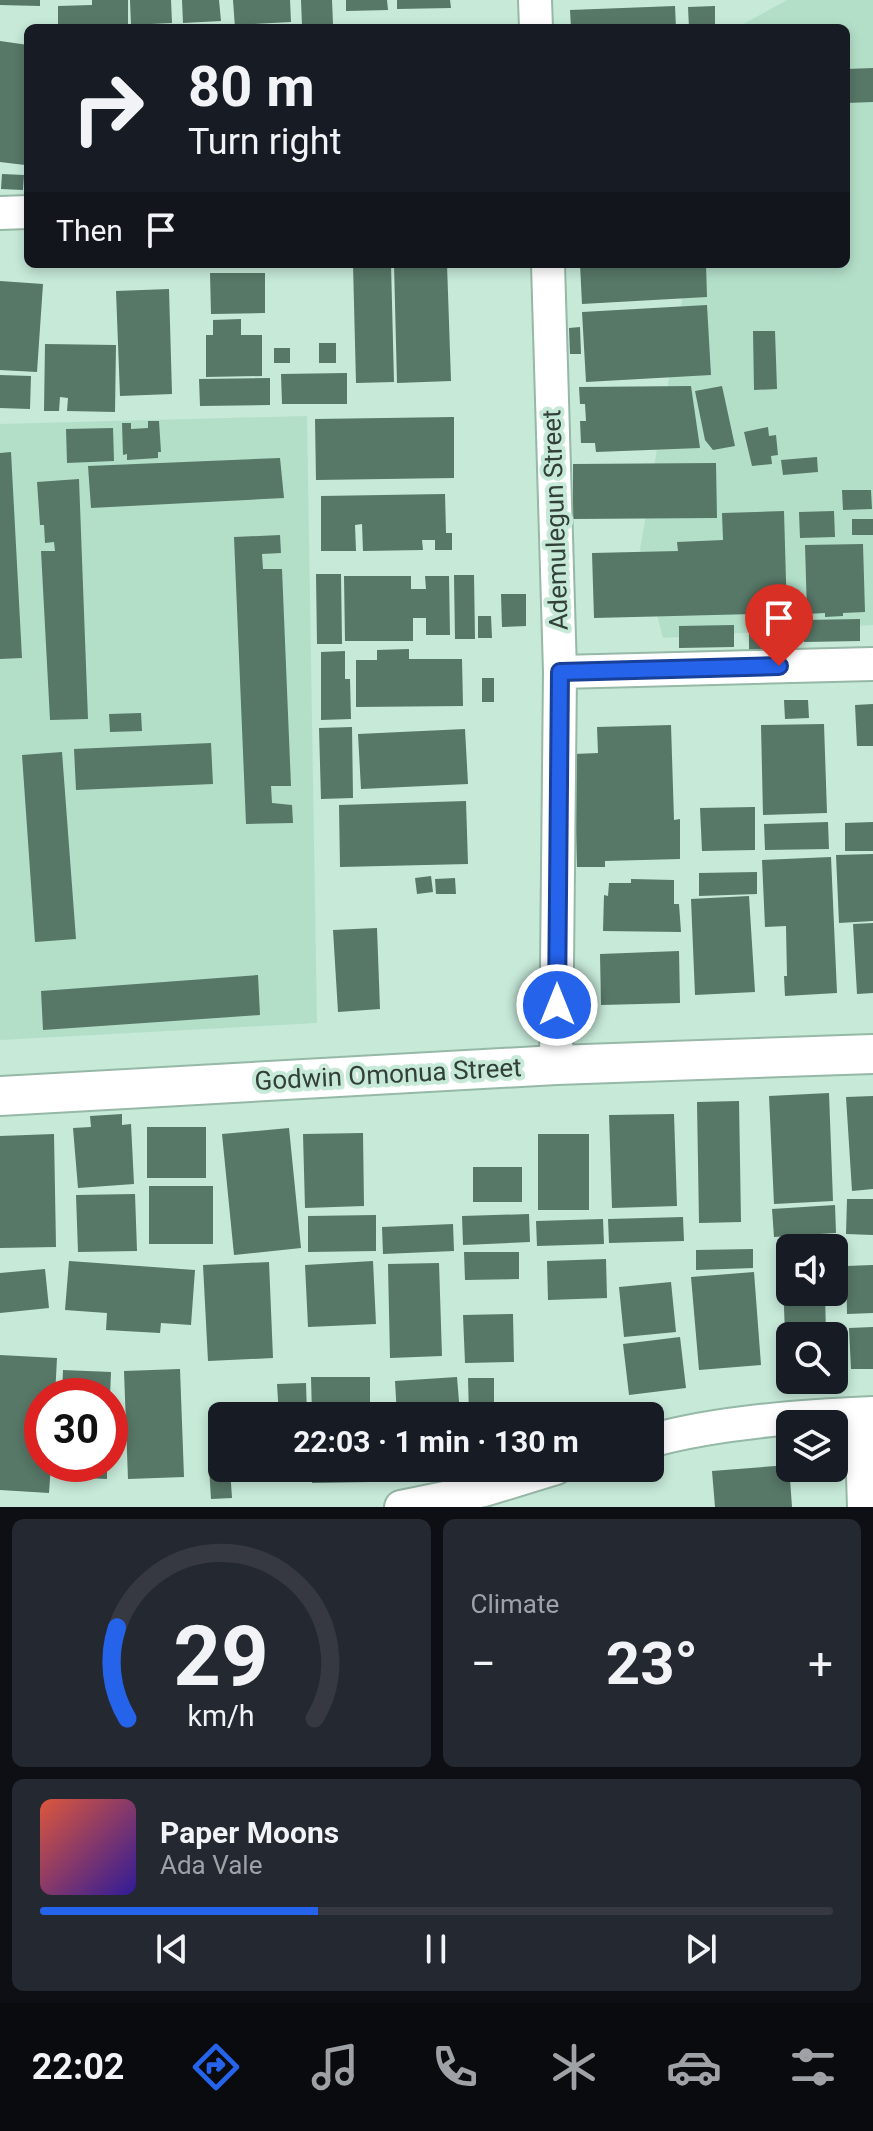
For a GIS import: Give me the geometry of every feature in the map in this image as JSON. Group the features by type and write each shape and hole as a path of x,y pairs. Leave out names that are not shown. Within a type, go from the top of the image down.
{"street":[{"path":"535,0 536,24"},
{"path":"0,213 24,212"},
{"name":"Ademulegun Street","path":"548,268 560,672 556,1065"},
{"path":"560,672 873,664"},
{"name":"Godwin Omonua Street","path":"0,1096 556,1065 873,1054"},
{"path":"664,1437 744,1424 867,1414 864,1507"},
{"path":"401,1507 510,1482"}],"shaded area":[{"path":"787,0 873,0 873,625 663,638 640,550 687,268 850,268 850,24 743,24"},
{"path":"307,416 317,1023 0,1040 0,424"}],"building":[{"path":"0,0 40,0 40,6 0,5"},
{"path":"92,0 128,0 128,24 58,24 58,6 92,5"},
{"path":"130,0 171,0 172,23 131,24"},
{"path":"182,0 219,0 221,21 183,23"},
{"path":"233,0 290,0 291,22 235,24"},
{"path":"301,0 332,0 333,24 302,24"},
{"path":"346,0 387,0 388,10 346,11"},
{"path":"397,0 450,0 451,8 397,9"},
{"path":"675,6 676,24 571,24 570,10"},
{"path":"715,6 715,24 689,24 688,7"},
{"path":"0,41 24,44 24,165 0,162"},
{"path":"873,68 873,102 850,103 850,69"},
{"path":"2,174 24,175 23,190 1,189"},
{"path":"353,268 391,268 394,382 356,383"},
{"path":"394,268 447,268 451,381 397,383"},
{"path":"580,268 706,268 707,297 582,304"},
{"path":"210,273 265,273 265,313 211,314"},
{"path":"0,281 43,284 37,372 0,370"},
{"path":"169,289 172,394 120,396 116,291"},
{"path":"707,305 711,375 586,382 582,312"},
{"path":"241,319 241,335 262,335 262,376 206,377 206,335 213,335 213,320"},
{"path":"580,327 581,354 570,354 569,328"},
{"path":"753,331 775,331 777,389 754,390"},
{"path":"319,343 336,343 336,363 319,363"},
{"path":"45,344 116,345 115,412 67,411 68,398 60,397 59,411 44,411"},
{"path":"274,348 290,348 290,363 274,363"},
{"path":"347,373 347,404 282,404 281,374"},
{"path":"0,375 31,376 30,409 0,408"},
{"path":"270,378 270,405 200,406 199,379"},
{"path":"691,386 700,448 596,452 595,443 581,443 580,421 586,421 585,404 580,404 579,387"},
{"path":"722,386 735,446 713,450 705,440 695,391"},
{"path":"454,417 454,478 316,480 315,419"},
{"path":"148,421 159,421 161,452 158,452 158,458 127,460 127,454 123,455 122,423 131,423 131,429 148,428"},
{"path":"768,427 769,436 776,435 778,455 771,456 772,464 752,466 744,432"},
{"path":"113,428 114,461 67,463 66,429"},
{"path":"11,452 22,658 0,659 0,453"},
{"path":"817,457 818,472 783,475 781,460"},
{"path":"280,458 284,498 91,508 88,466"},
{"path":"716,463 717,518 573,519 573,464"},
{"path":"79,479 88,719 50,720 41,551 55,551 54,542 45,543 44,525 40,525 37,482"},
{"path":"842,490 871,490 872,509 843,510"},
{"path":"445,494 446,533 452,533 452,550 435,550 435,540 422,540 423,550 363,551 362,524 355,525 356,551 321,551 321,496"},
{"path":"784,511 787,616 594,618 592,553 678,551 677,542 723,540 722,513"},
{"path":"834,511 835,537 800,538 799,512"},
{"path":"852,519 873,519 873,535 852,535"},
{"path":"280,535 281,553 262,554 263,569 282,569 291,786 271,786 272,803 292,805 293,823 246,824 234,537"},
{"path":"863,544 865,612 825,617 825,613 807,614 805,545"},
{"path":"316,574 341,574 342,644 317,644"},
{"path":"454,575 474,575 475,639 455,639"},
{"path":"344,576 411,576 411,589 426,589 425,576 449,576 450,635 426,635 426,618 413,618 413,641 345,641"},
{"path":"501,594 526,594 526,626 502,627"},
{"path":"478,616 491,616 492,638 478,638"},
{"path":"860,619 860,641 804,642 804,620"},
{"path":"734,625 734,647 679,648 679,626"},
{"path":"778,625 793,625 793,649 779,649"},
{"path":"749,626 766,626 767,651 749,651"},
{"path":"409,649 409,659 462,659 463,706 356,707 356,660 377,660 377,650"},
{"path":"345,651 345,679 350,679 351,719 321,720 321,652"},
{"path":"482,678 494,678 494,702 482,702"},
{"path":"784,700 808,700 809,718 785,719"},
{"path":"873,704 873,746 857,746 855,705"},
{"path":"141,713 142,731 110,732 109,714"},
{"path":"824,724 827,813 763,815 761,725"},
{"path":"671,725 674,820 680,819 680,859 605,861 605,867 577,867 574,754 598,753 597,727"},
{"path":"352,727 353,798 321,799 319,728"},
{"path":"465,729 468,784 361,789 358,734"},
{"path":"211,743 213,784 76,790 74,749"},
{"path":"62,752 76,939 35,942 22,755"},
{"path":"466,801 468,864 340,867 339,805"},
{"path":"755,807 755,850 702,851 700,808"},
{"path":"828,822 829,849 765,850 764,824"},
{"path":"873,822 873,851 845,851 845,823"},
{"path":"873,854 873,921 839,923 836,855"},
{"path":"831,857 837,993 785,996 786,926 765,927 762,860"},
{"path":"757,872 757,894 699,896 699,873"},
{"path":"431,876 433,892 417,894 415,878"},
{"path":"455,878 456,894 436,894 435,879"},
{"path":"631,879 674,880 674,904 679,904 681,932 603,931 604,895 608,896 609,883 631,883"},
{"path":"749,896 755,992 695,995 691,899"},
{"path":"873,923 873,993 857,994 853,924"},
{"path":"377,928 380,1009 338,1012 333,930"},
{"path":"679,951 680,1003 601,1005 600,954"},
{"path":"258,975 260,1015 43,1030 41,991"},
{"path":"829,1093 833,1201 774,1204 769,1096"},
{"path":"873,1096 873,1189 852,1191 846,1097"},
{"path":"739,1101 741,1222 699,1223 697,1102"},
{"path":"122,1114 122,1125 131,1124 134,1184 78,1188 73,1128 91,1127 90,1116"},
{"path":"674,1114 677,1206 612,1208 609,1115"},
{"path":"147,1127 206,1127 206,1178 147,1178"},
{"path":"289,1128 301,1248 234,1255 222,1134"},
{"path":"363,1133 364,1206 305,1208 303,1134"},
{"path":"54,1134 56,1247 0,1248 0,1136"},
{"path":"538,1134 589,1134 589,1210 538,1210"},
{"path":"473,1167 522,1167 522,1202 473,1202"},
{"path":"149,1186 213,1186 213,1244 149,1244"},
{"path":"135,1194 137,1251 78,1252 76,1195"},
{"path":"847,1199 873,1199 873,1235 846,1234"},
{"path":"835,1205 836,1233 776,1234 774,1237 772,1209"},
{"path":"529,1214 530,1242 463,1245 462,1216"},
{"path":"376,1215 376,1251 308,1252 308,1216"},
{"path":"683,1217 684,1241 609,1243 608,1219"},
{"path":"603,1219 604,1244 537,1246 536,1221"},
{"path":"453,1224 454,1251 383,1254 382,1227"},
{"path":"753,1249 753,1268 696,1270 696,1250"},
{"path":"464,1252 519,1252 519,1279 465,1280"},
{"path":"606,1259 607,1298 548,1300 547,1261"},
{"path":"69,1261 195,1270 191,1325 161,1323 160,1333 106,1330 107,1313 65,1310"},
{"path":"373,1261 376,1324 308,1327 305,1265"},
{"path":"269,1262 273,1358 208,1361 203,1265"},
{"path":"439,1263 442,1356 390,1358 388,1264"},
{"path":"873,1265 873,1313 847,1314 848,1266"},
{"path":"45,1269 49,1308 0,1313 0,1273"},
{"path":"754,1272 761,1365 699,1370 691,1277"},
{"path":"671,1282 676,1332 624,1337 619,1287"},
{"path":"784,1306 825,1306 826,1322 785,1322"},
{"path":"513,1314 514,1362 465,1363 463,1315"},
{"path":"873,1327 873,1369 851,1369 849,1328"},
{"path":"680,1337 686,1388 629,1395 623,1344"},
{"path":"0,1355 57,1358 56,1378 24,1378 24,1482 50,1482 49,1493 0,1490"},
{"path":"180,1369 184,1477 128,1479 128,1378 124,1378 124,1371"},
{"path":"63,1370 111,1372 111,1378 63,1378"},
{"path":"311,1377 370,1377 370,1402 312,1402"},
{"path":"457,1377 459,1402 396,1402 395,1381"},
{"path":"468,1378 494,1378 494,1402 469,1402"},
{"path":"306,1383 307,1402 278,1402 277,1384"},
{"path":"776,1466 776,1482 790,1482 792,1507 715,1507 712,1471"},
{"path":"210,1482 231,1482 232,1498 211,1499"}],"route":[{"path":"557,1005 560,672 779,666"}]}
